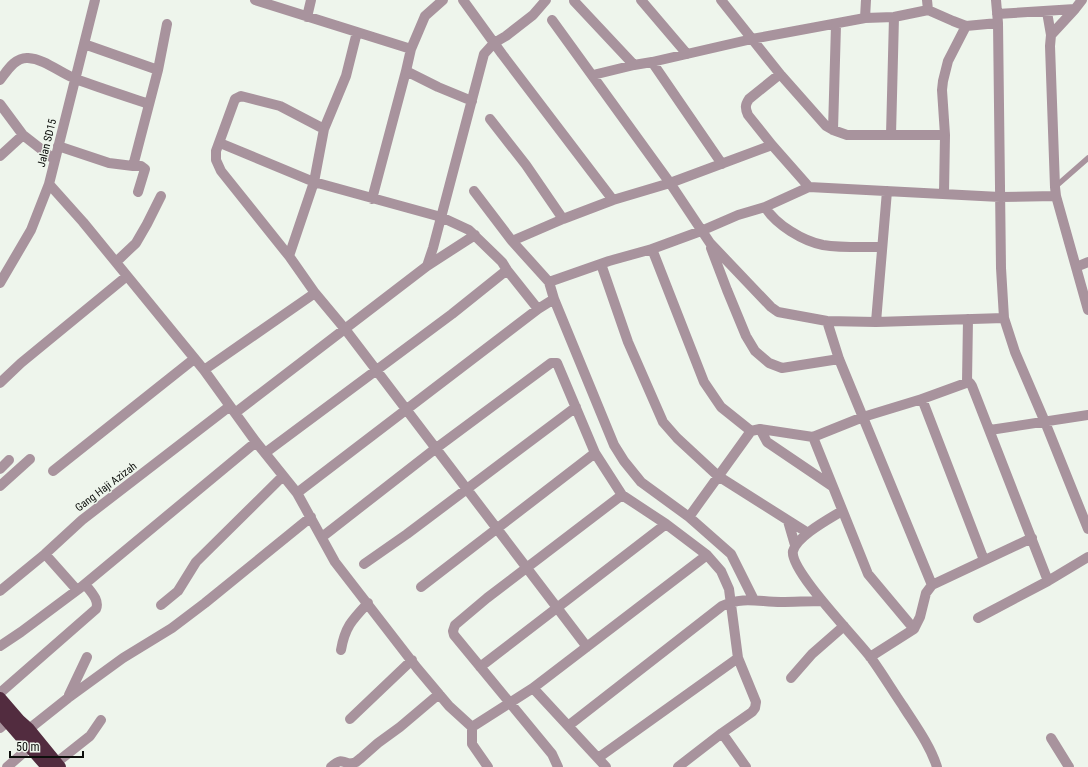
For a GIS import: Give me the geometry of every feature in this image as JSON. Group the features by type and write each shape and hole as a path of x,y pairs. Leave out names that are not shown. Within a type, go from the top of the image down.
{"highway":[{"path":"0,698 29,729 55,766"},
{"path":"2,721 30,747 55,766"}],"street":[{"name":"Jalan SD15","path":"0,283 31,230 49,184 95,0"},
{"path":"255,0 411,49"},
{"path":"307,17 311,0"},
{"path":"372,199 411,49 425,16 443,0"},
{"path":"463,0 494,44 613,200"},
{"path":"427,266 484,54 494,44 533,15 546,0"},
{"path":"641,0 687,54"},
{"path":"721,0 780,74 826,126 847,135 945,135"},
{"path":"865,18 866,0"},
{"path":"996,0 1001,268 1004,318 1015,352 1088,529"},
{"path":"1051,35 1082,0"},
{"path":"574,1 634,65"},
{"path":"593,75 752,39 865,18 894,17 928,5 953,21 966,26 997,19 1075,9"},
{"path":"1048,12 1051,35 1050,46 1055,192 1088,310"},
{"path":"891,135 894,17"},
{"path":"552,20 670,183 710,243 771,307 778,312 827,321 876,322 1004,318"},
{"path":"133,166 158,70 167,24"},
{"path":"833,130 836,24"},
{"path":"944,193 945,135 942,90 944,70 966,26"},
{"path":"289,256 314,182 324,129 346,76 357,32"},
{"path":"84,44 158,70"},
{"path":"0,80 16,62 20,59 28,58 40,60 75,79 149,104"},
{"path":"652,62 722,164"},
{"path":"406,70 472,101"},
{"path":"780,74 749,99 746,105 748,115 809,187"},
{"path":"324,129 280,106 241,96 235,100 216,151 216,160 221,171 289,256 315,294 345,329 587,647"},
{"path":"0,104 23,135 55,160"},
{"path":"490,119 526,166 563,219"},
{"path":"0,156 23,135"},
{"path":"220,143 314,182 441,217 469,230 502,262 507,270 540,308"},
{"path":"512,241 563,219 613,200 670,183 772,145"},
{"path":"58,146 109,163 141,166 145,169 138,192"},
{"path":"49,184 83,222 204,370 256,442 297,493 337,564 439,694 449,706 472,727 472,744 488,767"},
{"path":"549,282 600,264 652,249 701,231 738,215 765,207 809,187 1000,197 1055,192"},
{"path":"474,191 512,241 549,282 553,300 614,445 624,461 641,482 689,517 731,554 751,600"},
{"path":"876,322 887,191"},
{"path":"116,262 136,243 161,196"},
{"path":"765,207 770,214 786,228 811,241 823,245 882,247"},
{"name":"Gang Haji Azizah","path":"0,590 45,554 82,520 345,329 427,266 475,235"},
{"path":"710,243 746,336 755,351 769,362 782,368 839,359"},
{"path":"652,249 704,382 721,407 755,430 767,442 832,486"},
{"path":"1076,267 1088,262"},
{"path":"600,264 628,342 663,422 677,438 718,476 808,533"},
{"path":"265,453 452,314 507,270"},
{"path":"0,383 127,276"},
{"path":"204,370 315,294"},
{"path":"297,493 540,308 553,300"},
{"path":"967,382 968,319"},
{"path":"827,321 839,359 932,585"},
{"path":"53,471 194,359"},
{"path":"322,537 435,449 553,362 559,364 595,453 622,495 666,524 707,555 721,571 734,601 738,658 756,705 752,712 678,767"},
{"path":"755,430 813,437 863,417 922,399 967,382"},
{"path":"967,382 972,386 990,430 1048,581"},
{"path":"922,399 984,560"},
{"path":"364,564 467,490 576,407"},
{"path":"990,430 1088,415"},
{"path":"689,517 718,476 755,430"},
{"path":"813,437 870,577 914,628"},
{"path":"0,646 81,587 256,442"},
{"path":"421,587 595,453"},
{"path":"0,486 30,459"},
{"path":"0,469 9,460"},
{"path":"161,605 178,591 196,562 283,476"},
{"path":"558,767 552,754 454,635 453,631 455,625 487,598 622,495"},
{"path":"842,511 808,533 795,545 793,552 794,562 822,601 870,657 920,731 937,767"},
{"path":"29,729 68,698 123,658 172,628 205,604 311,518"},
{"path":"788,521 795,545"},
{"path":"480,667 556,608 577,594 666,524"},
{"path":"870,657 914,628 920,617 926,593 932,585 1032,538"},
{"path":"0,693 96,609 97,606 96,600 45,554"},
{"path":"472,727 533,688 707,555"},
{"path":"978,618 1048,581 1088,557"},
{"path":"568,726 722,606 734,601 751,600 779,602 822,601"},
{"path":"341,650 347,627 368,603"},
{"path":"791,678 812,654 844,626"},
{"path":"68,698 87,657"},
{"path":"598,758 738,658"},
{"path":"350,719 412,660"},
{"path":"533,688 606,767"},
{"path":"331,767 338,761 343,761 350,764 356,762 378,742 400,727 439,694"},
{"path":"55,766 90,736 101,720"},
{"path":"722,733 746,767"},
{"path":"1051,738 1069,767"},
{"path":"7,767 30,747"}],"lane":[{"path":"1055,192 1088,158"}]}
